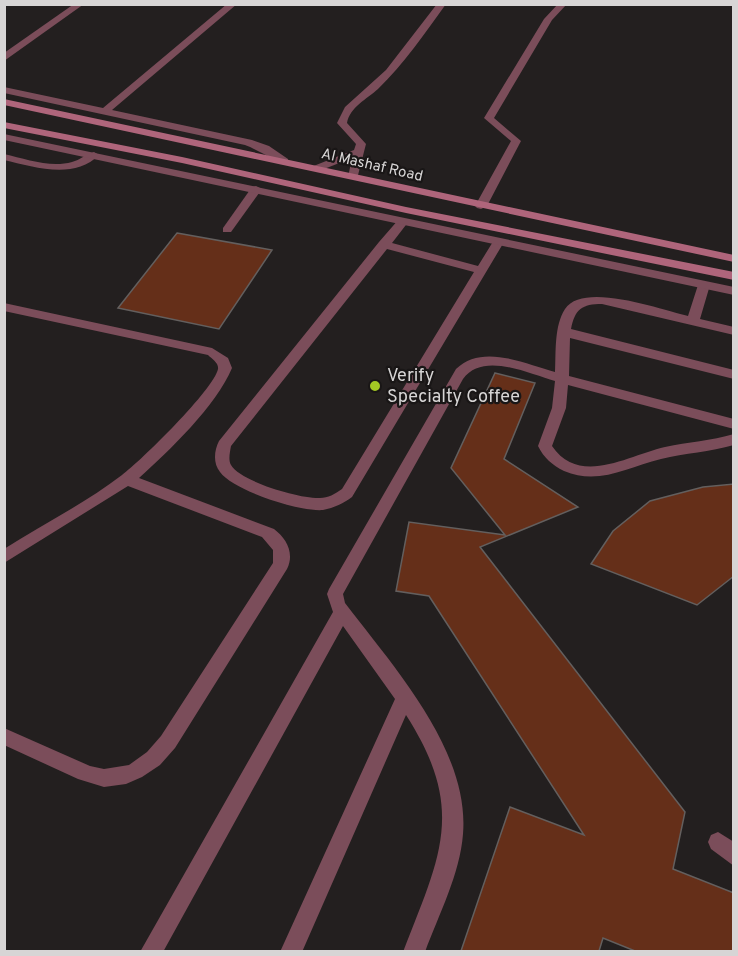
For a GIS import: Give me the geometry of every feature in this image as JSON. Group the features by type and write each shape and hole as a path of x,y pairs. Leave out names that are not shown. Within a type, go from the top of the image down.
{"street":[{"path":"4,58 80,4"},
{"path":"353,177 361,146 360,141 342,123 345,113 384,76 442,4"},
{"path":"481,206 516,141 510,134 498,129 489,118 548,19 563,4"},
{"path":"104,112 230,7"},
{"path":"4,90 248,142 265,148 284,161"},
{"name":"Al Mashaf Road","path":"4,102 734,260"},
{"name":"Al Mashaf Road","path":"4,125 182,160 406,210 734,276"},
{"path":"4,137 734,291"},
{"path":"315,169 359,152"},
{"path":"4,157 57,168 83,164 94,155"},
{"path":"227,230 256,189"},
{"path":"403,221 224,445 222,456 225,468 235,478 309,504 323,504 336,500 346,493 498,242"},
{"path":"383,244 480,270"},
{"path":"693,321 704,285"},
{"path":"734,331 613,302 591,300 574,306 569,312 565,332 560,406 545,446 551,456 577,471 596,474 648,457 734,439"},
{"path":"4,307 212,352 223,361 224,374 167,444 126,480 4,557"},
{"path":"565,332 734,375"},
{"path":"414,951 450,852 454,812 446,774 405,696 337,605 335,594 462,369 477,362 496,361 734,424"},
{"path":"4,736 93,776 119,776 144,767 158,756 281,564 283,555 281,546 268,533 126,480"},
{"path":"151,951 342,612"},
{"path":"291,951 405,696"},
{"path":"718,842 734,856"}],"building":[{"path":"177,233 272,250 219,329 118,308"},
{"path":"495,373 535,383 504,459 578,507 480,547 685,812 673,869 734,893 734,951 635,951 603,938 599,951 461,951 510,807 584,835 429,596 396,591 409,522 505,535 451,468"},
{"path":"734,484 734,576 697,605 591,564 613,531 650,501 703,487"}],"place":[{"name":"Verify Specialty Coffee","path":"375,386"}]}
